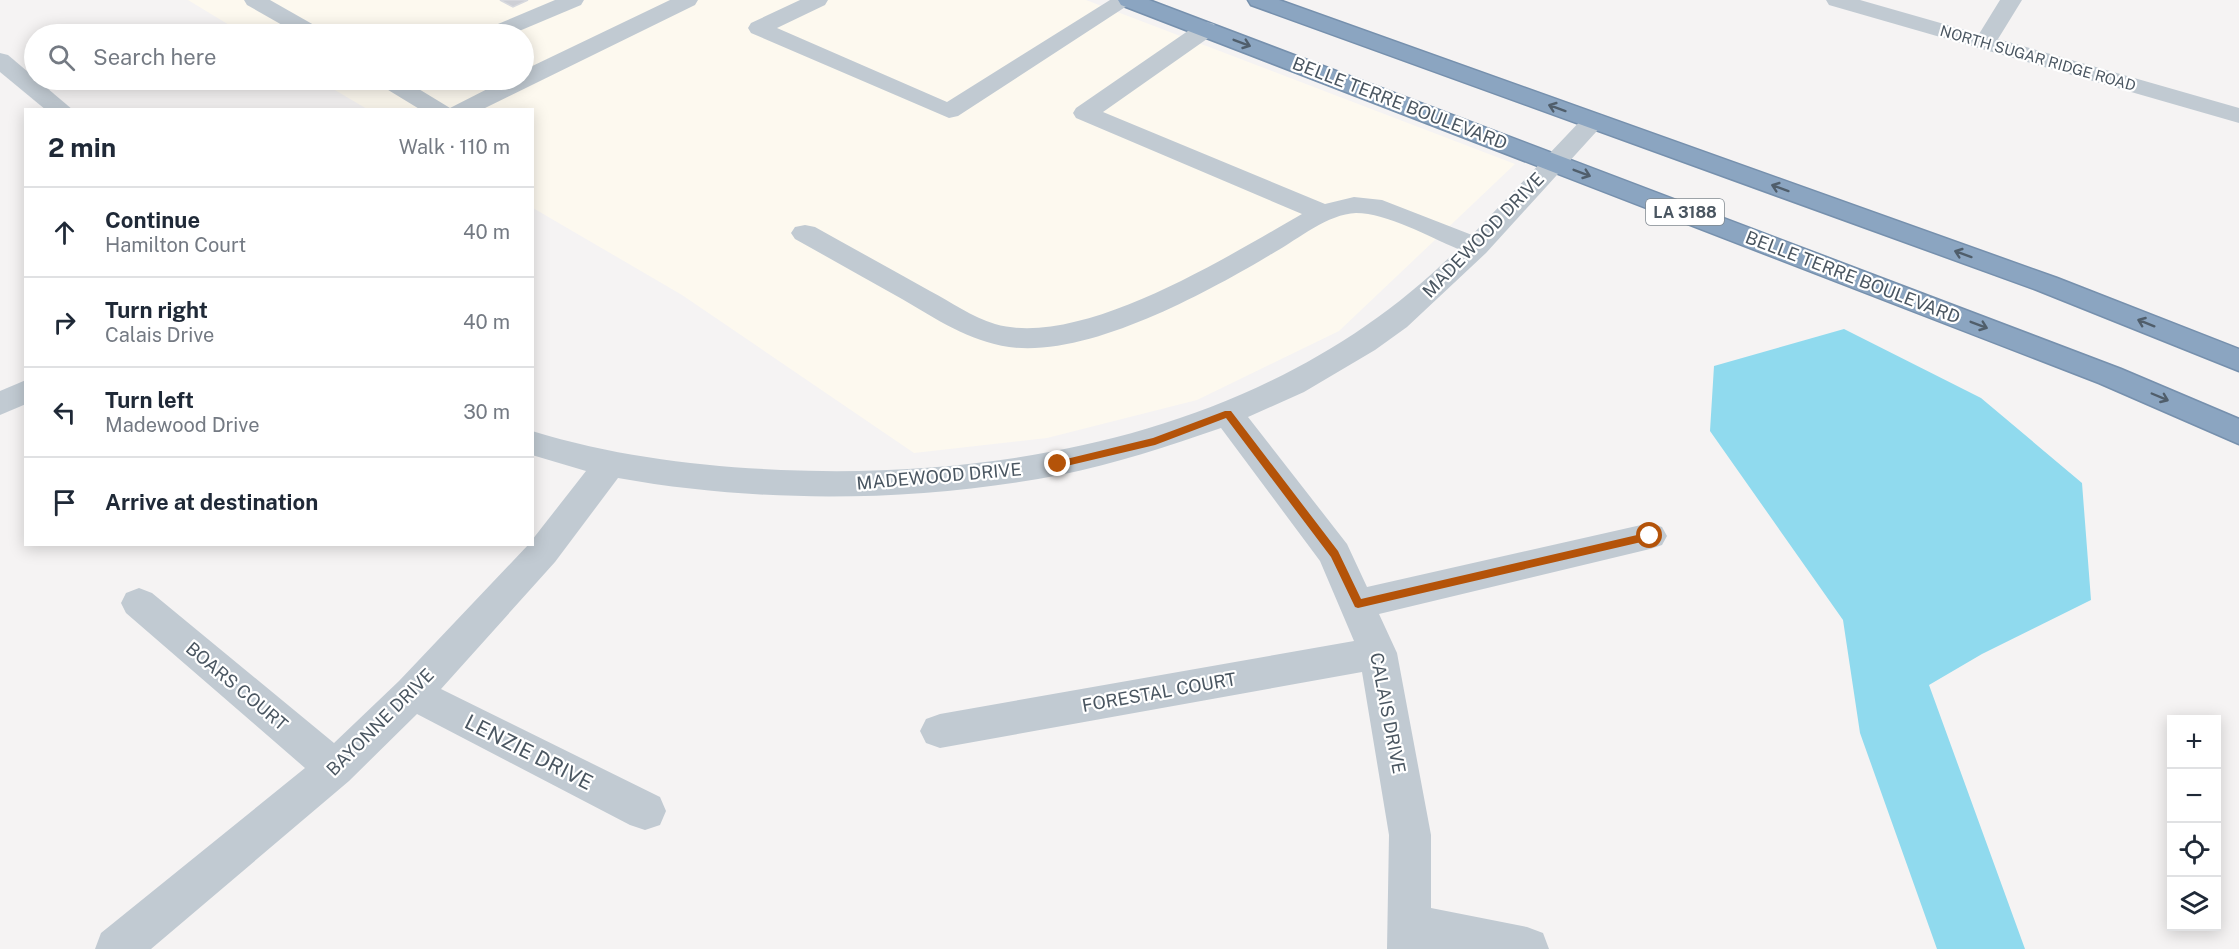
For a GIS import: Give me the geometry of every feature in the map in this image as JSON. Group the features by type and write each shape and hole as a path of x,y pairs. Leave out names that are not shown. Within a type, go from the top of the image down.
{"highway":[{"name":"BELLE TERRE BOULEVARD","path":"1127,0 2110,376 2239,432"},
{"path":"1259,0 2047,285 2239,361"}],"street":[{"path":"255,0 296,24"},
{"path":"517,24 573,0"},
{"path":"534,74 687,0"},
{"path":"817,0 759,28 949,111 1127,0"},
{"name":"NORTH SUGAR RIDGE ROAD","path":"1837,0 2239,116"},
{"path":"1985,42 2011,0"},
{"path":"1206,29 1085,113 1323,213"},
{"path":"0,60 24,80"},
{"path":"37,90 59,108"},
{"path":"406,90 436,108"},
{"path":"464,108 501,90"},
{"name":"MADEWOOD DRIVE","path":"534,444 611,463 691,477 780,483 859,484 957,478 1080,459 1155,441 1228,414 1308,377 1366,342 1417,302 1476,247 1553,162 1594,121"},
{"path":"805,233 970,326 996,335 1033,338 1080,330 1131,312 1217,273 1323,213 1354,205 1382,208 1476,247"},
{"path":"0,404 24,392"},
{"name":"CALAIS DRIVE","path":"1228,414 1335,554 1378,653 1410,835 1408,937"},
{"name":"BAYONNE DRIVE","path":"117,949 335,768 413,693 543,552 611,463"},
{"path":"1358,604 1650,536"},
{"name":"BOARS COURT","path":"139,603 335,768"},
{"name":"FORESTAL COURT","path":"940,731 1378,653"},
{"name":"LENZIE DRIVE","path":"413,693 645,811"},
{"path":"1408,937 1527,949"}],"shaded area":[{"path":"188,0 1086,0 1515,164 1339,331 1197,400 1047,438 914,453 682,295 534,209 534,108 365,108 335,90 534,90 534,24 228,24"}],"water":[{"path":"1844,329 1981,398 2082,483 2091,600 1982,654 1929,685 2025,949 1937,949 1860,733 1843,620 1710,431 1714,366"}],"building":[{"path":"500,0 528,0 513,7"}],"route":[{"path":"1058,464 1155,441 1228,414 1335,554 1358,604 1650,536"}]}
